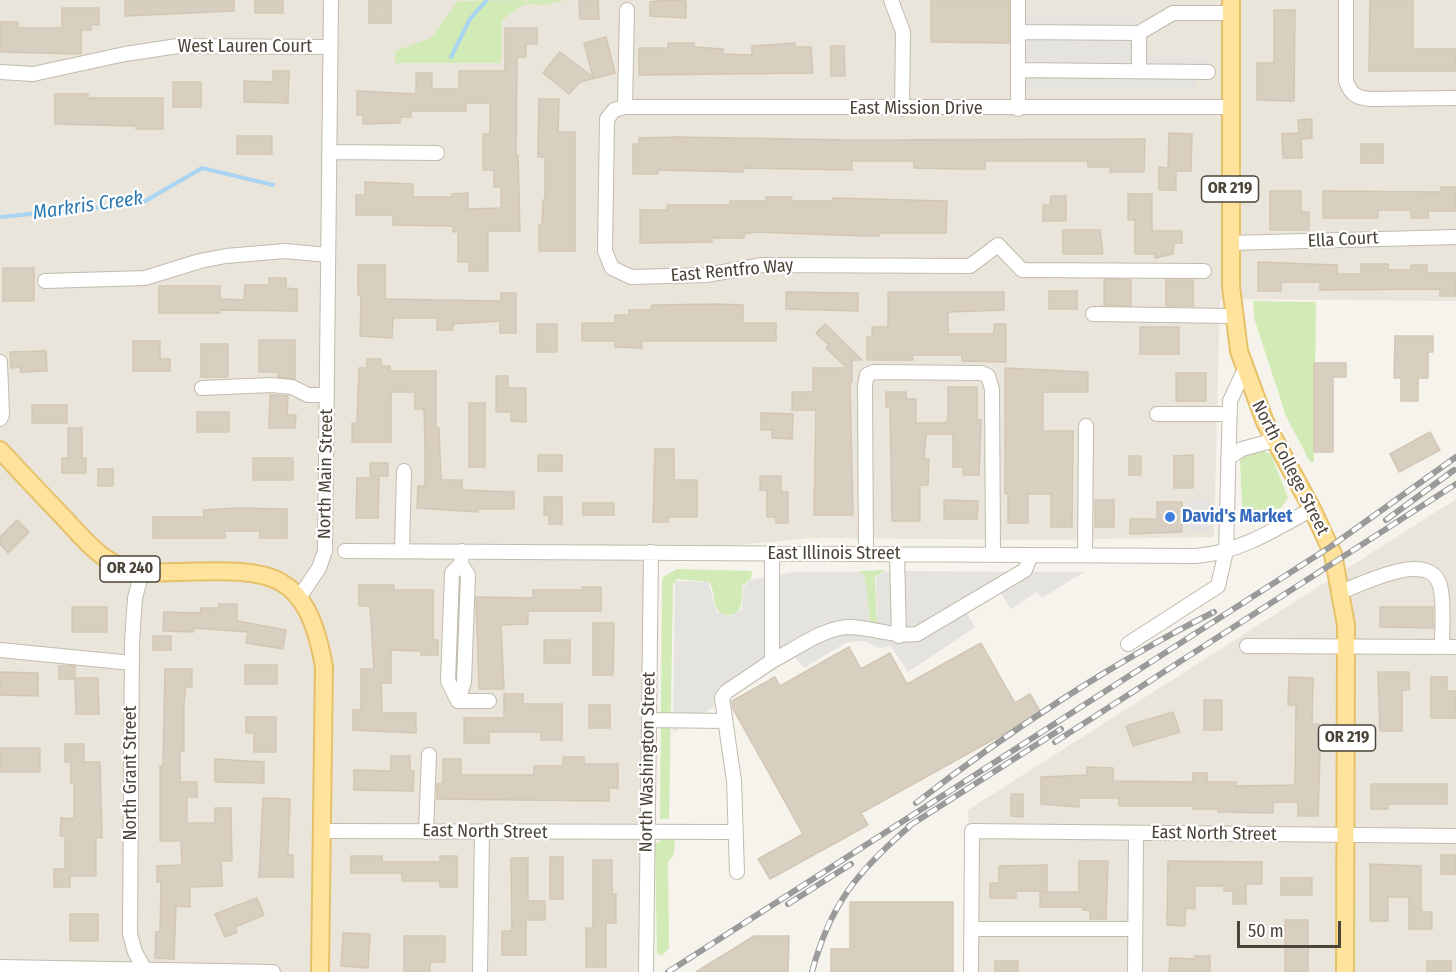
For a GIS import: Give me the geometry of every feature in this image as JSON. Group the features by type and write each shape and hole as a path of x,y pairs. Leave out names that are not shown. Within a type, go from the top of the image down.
{"main road":[{"name":"North College Street","path":"1231,6 1230,243 1233,316 1244,371 1275,440 1333,554 1348,647 1345,972"},
{"name":"OR 240","path":"0,450 101,555 112,562 141,572 248,570 284,584 300,596"},
{"path":"300,596 319,637 324,667 320,972"}],"street":[{"name":"North Main Street","path":"300,596 319,568 325,550 331,0"},
{"path":"891,0 903,32 902,108"},
{"path":"1018,0 1018,109"},
{"path":"1346,0 1346,81 1350,91 1359,98 1371,99 1456,98"},
{"path":"1018,32 1138,33 1173,13 1231,6"},
{"path":"625,107 627,10"},
{"path":"1138,33 1139,71"},
{"name":"West Lauren Court","path":"0,72 33,74 125,54 201,45 329,47"},
{"path":"1018,70 1208,72"},
{"name":"East Mission Drive","path":"625,107 1018,109 1231,107"},
{"name":"East Rentfro Way","path":"625,107 614,110 606,119 605,251 612,268 631,277 706,276 762,265 969,266 998,245 1022,270 1204,271"},
{"path":"329,153 437,153"},
{"name":"Ella Court","path":"1230,243 1456,237"},
{"path":"45,281 145,278 200,261 226,256 285,251 328,255"},
{"path":"1093,314 1233,316"},
{"path":"0,362 2,414 0,419"},
{"path":"1128,644 1218,586 1226,551 1230,401 1244,371"},
{"path":"866,554 865,384 867,375 874,372 981,373 988,376 992,389 993,554"},
{"path":"202,388 271,384 292,387 308,395 327,395"},
{"path":"1156,414 1230,414"},
{"path":"1085,555 1086,426"},
{"path":"1228,458 1242,449 1275,440"},
{"path":"402,551 404,471"},
{"name":"East Illinois Street","path":"345,550 402,551 462,558 651,552 1196,556 1226,551 1265,535 1312,509"},
{"name":"North Washington Street","path":"646,972 651,552"},
{"path":"772,553 772,661"},
{"path":"897,554 899,636"},
{"path":"737,872 734,782 721,705 726,692 772,661 826,633 845,627 899,636 924,630 1015,576 1029,565 1031,555"},
{"path":"462,558 452,573 448,681 458,701 489,702"},
{"path":"1247,646 1449,647 1441,590 1436,576 1425,568 1410,567 1340,592"},
{"name":"North Grant Street","path":"141,572 135,598 132,663 130,933 135,952 146,971"},
{"path":"0,650 132,663"},
{"path":"649,720 725,721"},
{"path":"426,832 429,755"},
{"name":"East North Street","path":"322,831 647,834 736,832"},
{"name":"East North Street","path":"972,929 972,831 1456,836"},
{"path":"480,972 482,832"},
{"path":"1135,972 1136,833"},
{"path":"971,972 972,929 1135,929"},
{"path":"0,967 273,972"}],"shaded area":[{"path":"0,0 1456,0 1456,301 1220,299 1214,534 1212,537 1045,540 812,538 651,553 646,972 0,972"},
{"path":"1025,17 1136,17 1137,58 1208,58 1208,79 1196,79 1196,89 1025,88"},
{"path":"1192,498 1210,499 1211,531 1188,533 1188,500"},
{"path":"1456,499 1456,972 970,972 968,810"},
{"path":"886,571 1084,572 1042,598 1037,592 1011,609 1000,592 966,612 975,627 908,672 891,646 879,648 865,641 847,642 804,668 795,657 673,732 675,581 708,582 717,612 730,617 742,609 743,587 751,580 793,572 860,572 864,575 867,589 869,625 877,626 876,577"}],"green space":[{"path":"566,0 546,5 525,4 502,20 501,63 395,63 395,51 431,38 458,1"},
{"path":"1253,301 1316,302 1314,462 1310,462 1286,416 1254,318"},
{"path":"1260,450 1271,454 1288,498 1281,508 1252,514 1242,506 1240,461 1245,455"},
{"path":"677,569 752,571 751,579 742,586 739,610 732,615 720,613 709,582 677,579 673,584 669,819 660,819 662,581 663,577"},
{"path":"886,570 875,577 877,625 870,624 864,575 858,571"},
{"path":"667,837 675,841 674,854 668,862 669,948 662,956 657,954 655,844"}],"building":[{"path":"125,0 234,0 234,11 125,16"},
{"path":"255,0 283,0 283,13 255,13"},
{"path":"579,0 598,0 599,19 580,19"},
{"path":"931,0 1009,0 1009,43 931,42"},
{"path":"1370,0 1413,0 1413,49 1456,49 1456,71 1369,71"},
{"path":"369,1 391,1 391,23 369,23"},
{"path":"686,1 686,18 650,16 650,2"},
{"path":"62,8 99,8 99,25 91,25 91,30 81,30 81,54 0,52 0,22 18,22 18,28 62,28"},
{"path":"1274,10 1295,10 1294,101 1257,100 1257,63 1274,63"},
{"path":"505,28 537,28 537,44 526,44 526,57 517,57 516,155 518,155 520,231 488,231 488,271 469,271 469,262 458,262 458,231 453,232 453,226 393,225 393,215 356,215 356,195 365,195 365,182 413,184 413,197 452,197 452,194 468,193 468,209 501,208 501,187 494,187 494,170 483,170 483,134 490,134 490,103 466,103 466,111 411,111 411,117 400,117 400,123 363,124 363,115 357,115 357,91 416,94 416,73 432,73 432,89 459,89 459,71 505,71"},
{"path":"606,37 615,73 580,82 569,94 543,73 560,52 593,77 584,43"},
{"path":"668,43 694,43 694,47 723,49 723,54 752,55 752,46 795,43 795,47 811,47 813,73 639,75 639,48 668,48"},
{"path":"831,46 844,46 845,76 831,76"},
{"path":"273,71 289,71 288,103 244,102 244,81 273,82"},
{"path":"173,82 201,82 201,107 173,107"},
{"path":"55,94 88,94 88,98 163,98 163,129 55,124"},
{"path":"539,99 559,99 558,132 575,132 575,251 539,251 539,225 542,225 543,200 545,200 545,157 538,157"},
{"path":"1312,119 1312,138 1301,139 1302,158 1283,158 1282,134 1299,133 1298,120"},
{"path":"1169,133 1192,134 1191,171 1176,171 1176,190 1159,190 1159,167 1168,168"},
{"path":"237,136 272,136 272,154 237,154"},
{"path":"639,138 852,140 1145,139 1144,172 1110,172 1110,167 1088,167 1088,161 985,161 985,169 962,169 914,168 914,161 852,161 852,170 743,168 743,172 658,170 658,174 633,174 633,144 639,144"},
{"path":"1361,144 1383,144 1383,163 1361,163"},
{"path":"1441,187 1456,187 1456,211 1428,211 1428,218 1411,218 1411,210 1378,210 1378,218 1323,218 1323,191 1441,192"},
{"path":"1270,191 1301,191 1301,212 1309,212 1309,230 1270,230"},
{"path":"1128,194 1152,194 1152,231 1182,231 1182,243 1174,243 1173,254 1155,258 1155,254 1135,254 1135,220 1128,220"},
{"path":"1051,196 1066,196 1066,221 1043,221 1043,205 1050,205"},
{"path":"766,197 792,197 791,201 833,201 833,198 947,201 946,233 879,233 879,236 864,236 756,232 744,234 744,238 712,238 712,242 640,243 640,210 667,210 667,205 730,205 730,201 766,201"},
{"path":"1063,230 1100,230 1103,254 1063,254"},
{"path":"1258,262 1337,265 1337,274 1361,274 1361,264 1388,264 1388,270 1411,270 1411,265 1427,265 1427,273 1456,273 1456,296 1440,296 1440,289 1320,290 1320,282 1281,282 1281,291 1258,291"},
{"path":"358,265 385,265 385,299 501,301 501,293 516,293 516,333 500,333 500,321 453,324 453,330 437,330 437,318 393,318 392,338 360,336 361,295 358,295"},
{"path":"3,268 34,268 34,301 3,301"},
{"path":"269,278 286,278 286,288 297,289 297,311 220,310 220,313 159,313 159,286 220,286 220,299 244,300 245,285 269,285"},
{"path":"1104,279 1131,280 1131,306 1104,305"},
{"path":"1166,280 1193,280 1193,306 1166,306"},
{"path":"1049,291 1077,291 1077,309 1049,309"},
{"path":"786,292 858,293 858,311 786,309"},
{"path":"888,292 1004,292 1004,310 948,312 948,334 994,334 994,324 1006,324 1006,362 962,361 962,355 913,355 913,360 867,360 867,337 872,337 872,327 888,327"},
{"path":"652,305 743,305 743,323 776,323 776,341 642,341 642,348 615,347 615,341 582,341 582,323 615,323 615,315 629,315 629,310 651,310"},
{"path":"537,324 557,324 557,352 537,352"},
{"path":"825,324 862,360 852,360 852,382 850,382 853,515 814,515 816,410 792,410 792,392 813,392 813,368 847,368 826,348 829,345 816,333"},
{"path":"1140,327 1179,327 1179,354 1140,354"},
{"path":"1395,336 1433,336 1433,352 1428,352 1428,378 1418,378 1418,401 1401,401 1401,378 1394,378"},
{"path":"259,340 295,340 295,379 278,377 278,372 259,372"},
{"path":"133,341 160,341 160,359 170,359 170,371 133,371"},
{"path":"201,344 228,344 228,377 201,377"},
{"path":"46,351 47,371 21,372 20,367 11,368 10,352"},
{"path":"367,359 381,359 381,366 390,366 390,371 436,371 436,428 439,428 441,480 462,480 462,490 514,492 514,509 478,509 478,512 417,508 418,486 425,486 425,443 424,409 415,409 415,392 391,392 391,442 352,442 352,423 357,423 359,368 367,368"},
{"path":"1314,363 1346,363 1346,377 1333,377 1333,452 1314,452"},
{"path":"1005,368 1088,372 1088,392 1043,392 1043,431 1073,431 1072,527 1051,527 1051,494 1028,494 1028,523 1008,523 1008,494 1005,494"},
{"path":"1176,373 1206,373 1206,401 1176,401"},
{"path":"496,376 508,376 508,388 526,388 526,422 511,421 511,412 496,412"},
{"path":"948,387 977,387 977,420 981,420 979,475 963,475 963,467 953,467 953,434 926,434 924,459 929,459 928,485 920,485 920,521 892,521 890,407 886,407 886,392 906,392 906,399 916,399 916,423 945,423 948,420"},
{"path":"270,395 288,396 287,415 296,415 295,428 269,428"},
{"path":"469,403 485,403 485,467 469,467"},
{"path":"32,405 67,405 67,423 32,423"},
{"path":"197,412 229,412 229,432 197,432"},
{"path":"761,413 793,414 792,439 772,438 772,430 761,430"},
{"path":"68,428 82,428 82,458 86,458 86,473 62,473 62,458 68,458"},
{"path":"1430,432 1440,450 1399,472 1390,454"},
{"path":"655,449 674,449 674,480 697,480 697,517 668,517 668,522 653,522"},
{"path":"538,455 562,455 562,471 538,471"},
{"path":"1193,455 1193,488 1174,488 1174,456"},
{"path":"1129,456 1141,456 1141,475 1129,475"},
{"path":"253,458 293,458 293,480 253,480"},
{"path":"370,463 388,463 388,476 370,476"},
{"path":"98,469 113,469 113,486 98,486"},
{"path":"760,476 781,476 781,492 788,492 788,523 776,523 776,517 767,517 767,490 760,490"},
{"path":"357,478 379,478 378,518 356,518"},
{"path":"544,497 562,497 562,524 549,524 549,515 544,515"},
{"path":"944,500 978,501 977,519 944,519"},
{"path":"1095,500 1114,500 1114,527 1095,527"},
{"name":"David's Market","path":"1157,502 1182,502 1182,532 1130,534 1130,519 1157,519"},
{"path":"583,503 614,503 614,515 583,515"},
{"path":"287,509 287,538 260,538 260,531 225,531 225,538 153,538 153,517 204,517 204,510"},
{"path":"17,520 29,532 8,553 0,544 0,537"},
{"path":"359,585 394,585 394,590 433,590 433,640 438,640 438,655 421,655 421,651 391,650 391,683 381,683 382,713 416,713 416,733 353,730 353,710 361,710 361,669 374,669 370,606 359,606"},
{"path":"582,587 601,587 601,611 528,611 528,624 501,625 504,689 479,689 476,597 533,598 533,590 582,590"},
{"path":"219,604 237,604 237,621 286,630 283,649 246,643 248,632 193,628 193,632 163,631 164,612 200,613 201,608 219,608"},
{"path":"72,607 107,607 107,632 72,632"},
{"path":"1380,607 1433,607 1433,628 1380,627"},
{"path":"593,623 614,623 613,675 593,675"},
{"path":"153,636 171,636 171,650 153,650"},
{"path":"544,640 570,640 570,663 544,663"},
{"path":"981,643 1015,703 1030,694 1041,713 861,813 868,825 770,879 758,859 803,834 733,709 732,701 775,677 780,686 849,647 861,669 890,653 907,684"},
{"path":"245,665 277,665 277,684 245,684"},
{"path":"59,666 75,666 75,678 98,678 99,714 76,714 75,679 59,679"},
{"path":"165,669 192,669 192,687 186,687 184,701 184,751 180,751 180,782 197,782 197,797 187,797 187,823 215,823 215,808 231,808 232,861 221,861 222,886 190,887 190,907 176,906 174,959 155,958 156,932 160,932 161,882 157,882 157,866 182,865 181,841 160,841 160,766 163,766"},
{"path":"0,672 38,673 38,696 0,695"},
{"path":"1378,672 1409,672 1409,690 1402,690 1402,731 1380,731"},
{"path":"1289,677 1313,678 1312,724 1319,724 1318,816 1298,816 1298,802 1273,802 1273,813 1218,812 1218,809 1193,809 1193,806 1119,806 1119,798 1079,798 1079,807 1041,804 1041,777 1087,775 1087,767 1113,768 1113,781 1193,782 1193,773 1207,773 1207,782 1236,782 1236,786 1295,785 1296,705 1288,705"},
{"path":"1431,677 1447,677 1447,691 1456,691 1456,718 1431,718"},
{"path":"504,694 523,694 523,704 562,704 562,740 541,740 541,732 489,732 489,743 464,743 464,718 504,718"},
{"path":"1204,700 1222,700 1222,730 1204,730"},
{"path":"589,705 610,705 610,728 589,728"},
{"path":"1173,712 1180,732 1133,746 1126,726"},
{"path":"246,717 276,717 276,752 254,752 254,733 246,733"},
{"path":"65,744 84,744 84,762 100,762 102,838 96,837 96,876 70,876 70,887 54,887 54,869 65,869 65,836 60,836 61,818 74,819 74,783 71,783 71,762 65,762"},
{"path":"0,748 40,748 40,772 0,772"},
{"path":"391,756 410,756 410,771 414,771 413,791 354,790 354,770 391,771"},
{"path":"563,757 584,757 584,764 618,764 618,788 609,788 609,801 437,799 437,784 443,784 443,759 461,759 461,775 534,775 534,766 563,766"},
{"path":"215,759 264,762 264,783 215,782"},
{"path":"1371,784 1447,784 1447,804 1388,804 1388,809 1371,809"},
{"path":"1011,794 1023,794 1023,817 1011,816"},
{"path":"263,798 290,799 288,855 293,855 293,877 259,877"},
{"path":"1441,855 1456,855 1456,874 1441,874"},
{"path":"351,856 382,856 382,862 440,862 440,856 457,856 457,887 440,887 440,881 402,881 402,873 351,873"},
{"path":"550,857 563,857 563,899 550,899"},
{"path":"511,858 528,858 528,901 545,901 545,920 526,920 526,955 502,955 502,931 512,931"},
{"path":"593,860 612,860 612,894 616,894 616,923 606,923 606,967 586,967 586,928 593,928"},
{"path":"1079,861 1108,861 1106,919 1090,919 1090,910 1083,910 1083,907 1040,907 1040,892 1079,892"},
{"path":"1168,861 1262,862 1262,884 1246,884 1246,904 1233,904 1233,891 1224,891 1224,886 1195,886 1195,909 1185,908 1185,926 1167,925"},
{"path":"1370,864 1421,866 1421,912 1432,912 1432,929 1409,929 1409,897 1388,897 1388,921 1370,921"},
{"path":"1047,865 1047,891 1016,891 1016,898 990,898 990,883 999,883 999,866"},
{"path":"1281,878 1312,878 1312,895 1281,895"},
{"path":"257,898 264,915 235,927 237,932 225,937 215,914"},
{"path":"850,902 953,902 953,972 831,972 831,949 850,949"},
{"path":"70,914 98,914 98,941 70,941"},
{"path":"1285,920 1308,920 1308,972 1285,972"},
{"path":"343,933 370,934 368,968 341,966"},
{"path":"404,936 445,936 445,962 430,962 430,972 404,972"},
{"path":"754,936 789,936 788,972 696,972"},
{"path":"1195,956 1210,956 1210,972 1169,972 1170,958 1195,959"},
{"path":"995,961 1018,961 1018,972 995,972"},
{"path":"1427,961 1451,961 1451,972 1427,972"}],"waterway":[{"name":"Markris Creek","path":"451,57 470,19 487,0"},
{"name":"Markris Creek","path":"0,217 142,203 202,168 273,185"}],"railway":[{"path":"668,972 1330,547 1456,457"},
{"path":"1386,520 1454,470"},
{"path":"1055,742 1456,484"},
{"path":"916,803 1060,700 1214,612"},
{"path":"909,826 1061,729"},
{"path":"812,972 828,927 848,890 875,858 910,826"},
{"path":"788,904 851,864"}],"place":[{"name":"David's Market","path":"1170,517"}]}
